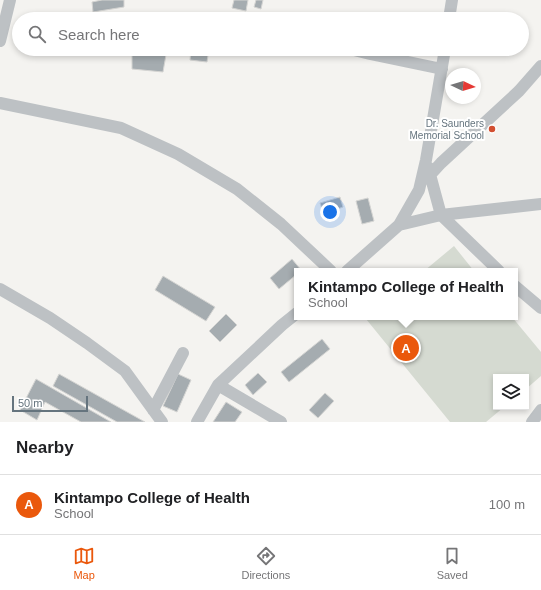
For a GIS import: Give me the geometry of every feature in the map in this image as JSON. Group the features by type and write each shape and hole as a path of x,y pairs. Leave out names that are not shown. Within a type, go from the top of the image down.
{"street":[{"path":"0,41 10,0"},
{"path":"450,12 452,0"},
{"path":"380,56 442,69"},
{"path":"349,268 399,225 419,190 426,160 444,56"},
{"path":"430,175 519,91 541,66"},
{"path":"0,103 121,128 178,154 243,194 281,224 328,268"},
{"path":"426,160 441,215 496,268"},
{"path":"399,225 441,215 541,204"},
{"path":"0,289 50,318 125,371 162,422"},
{"path":"518,289 541,308"},
{"path":"198,422 218,385 294,315"},
{"path":"153,410 183,353"},
{"path":"218,385 281,422"},
{"path":"532,422 541,410"}],"shaded area":[{"path":"454,246 472,268 428,268"},
{"path":"367,320 514,320 541,352 541,376 529,386 529,374 493,374 493,410 500,410 486,422 450,422"}],"building":[{"path":"102,0 124,0 124,7 93,12 92,2"},
{"path":"234,0 248,0 246,11 232,8"},
{"path":"256,0 263,0 261,9 254,7"},
{"path":"132,56 166,56 163,72 132,69"},
{"path":"190,56 208,56 207,62 190,60"},
{"path":"340,197 343,207 324,214 320,203"},
{"path":"368,198 374,221 362,224 356,201"},
{"path":"292,259 299,268 294,268 294,276 279,289 270,278"},
{"path":"163,276 215,307 206,321 155,290"},
{"path":"226,314 237,325 220,342 209,331"},
{"path":"322,339 330,349 289,382 281,372"},
{"path":"258,373 267,382 253,395 245,385"},
{"path":"59,374 145,422 117,422 53,386"},
{"path":"178,374 191,380 177,412 163,406"},
{"path":"36,379 111,422 81,422 45,402 37,420 20,410"},
{"path":"325,393 334,401 318,418 309,410"},
{"path":"226,402 242,412 235,422 213,422"}],"place":[{"name":"Dr. Saunders Memorial School","path":"492,129"},
{"name":"Kintampo College of Health","path":"406,348"}]}
